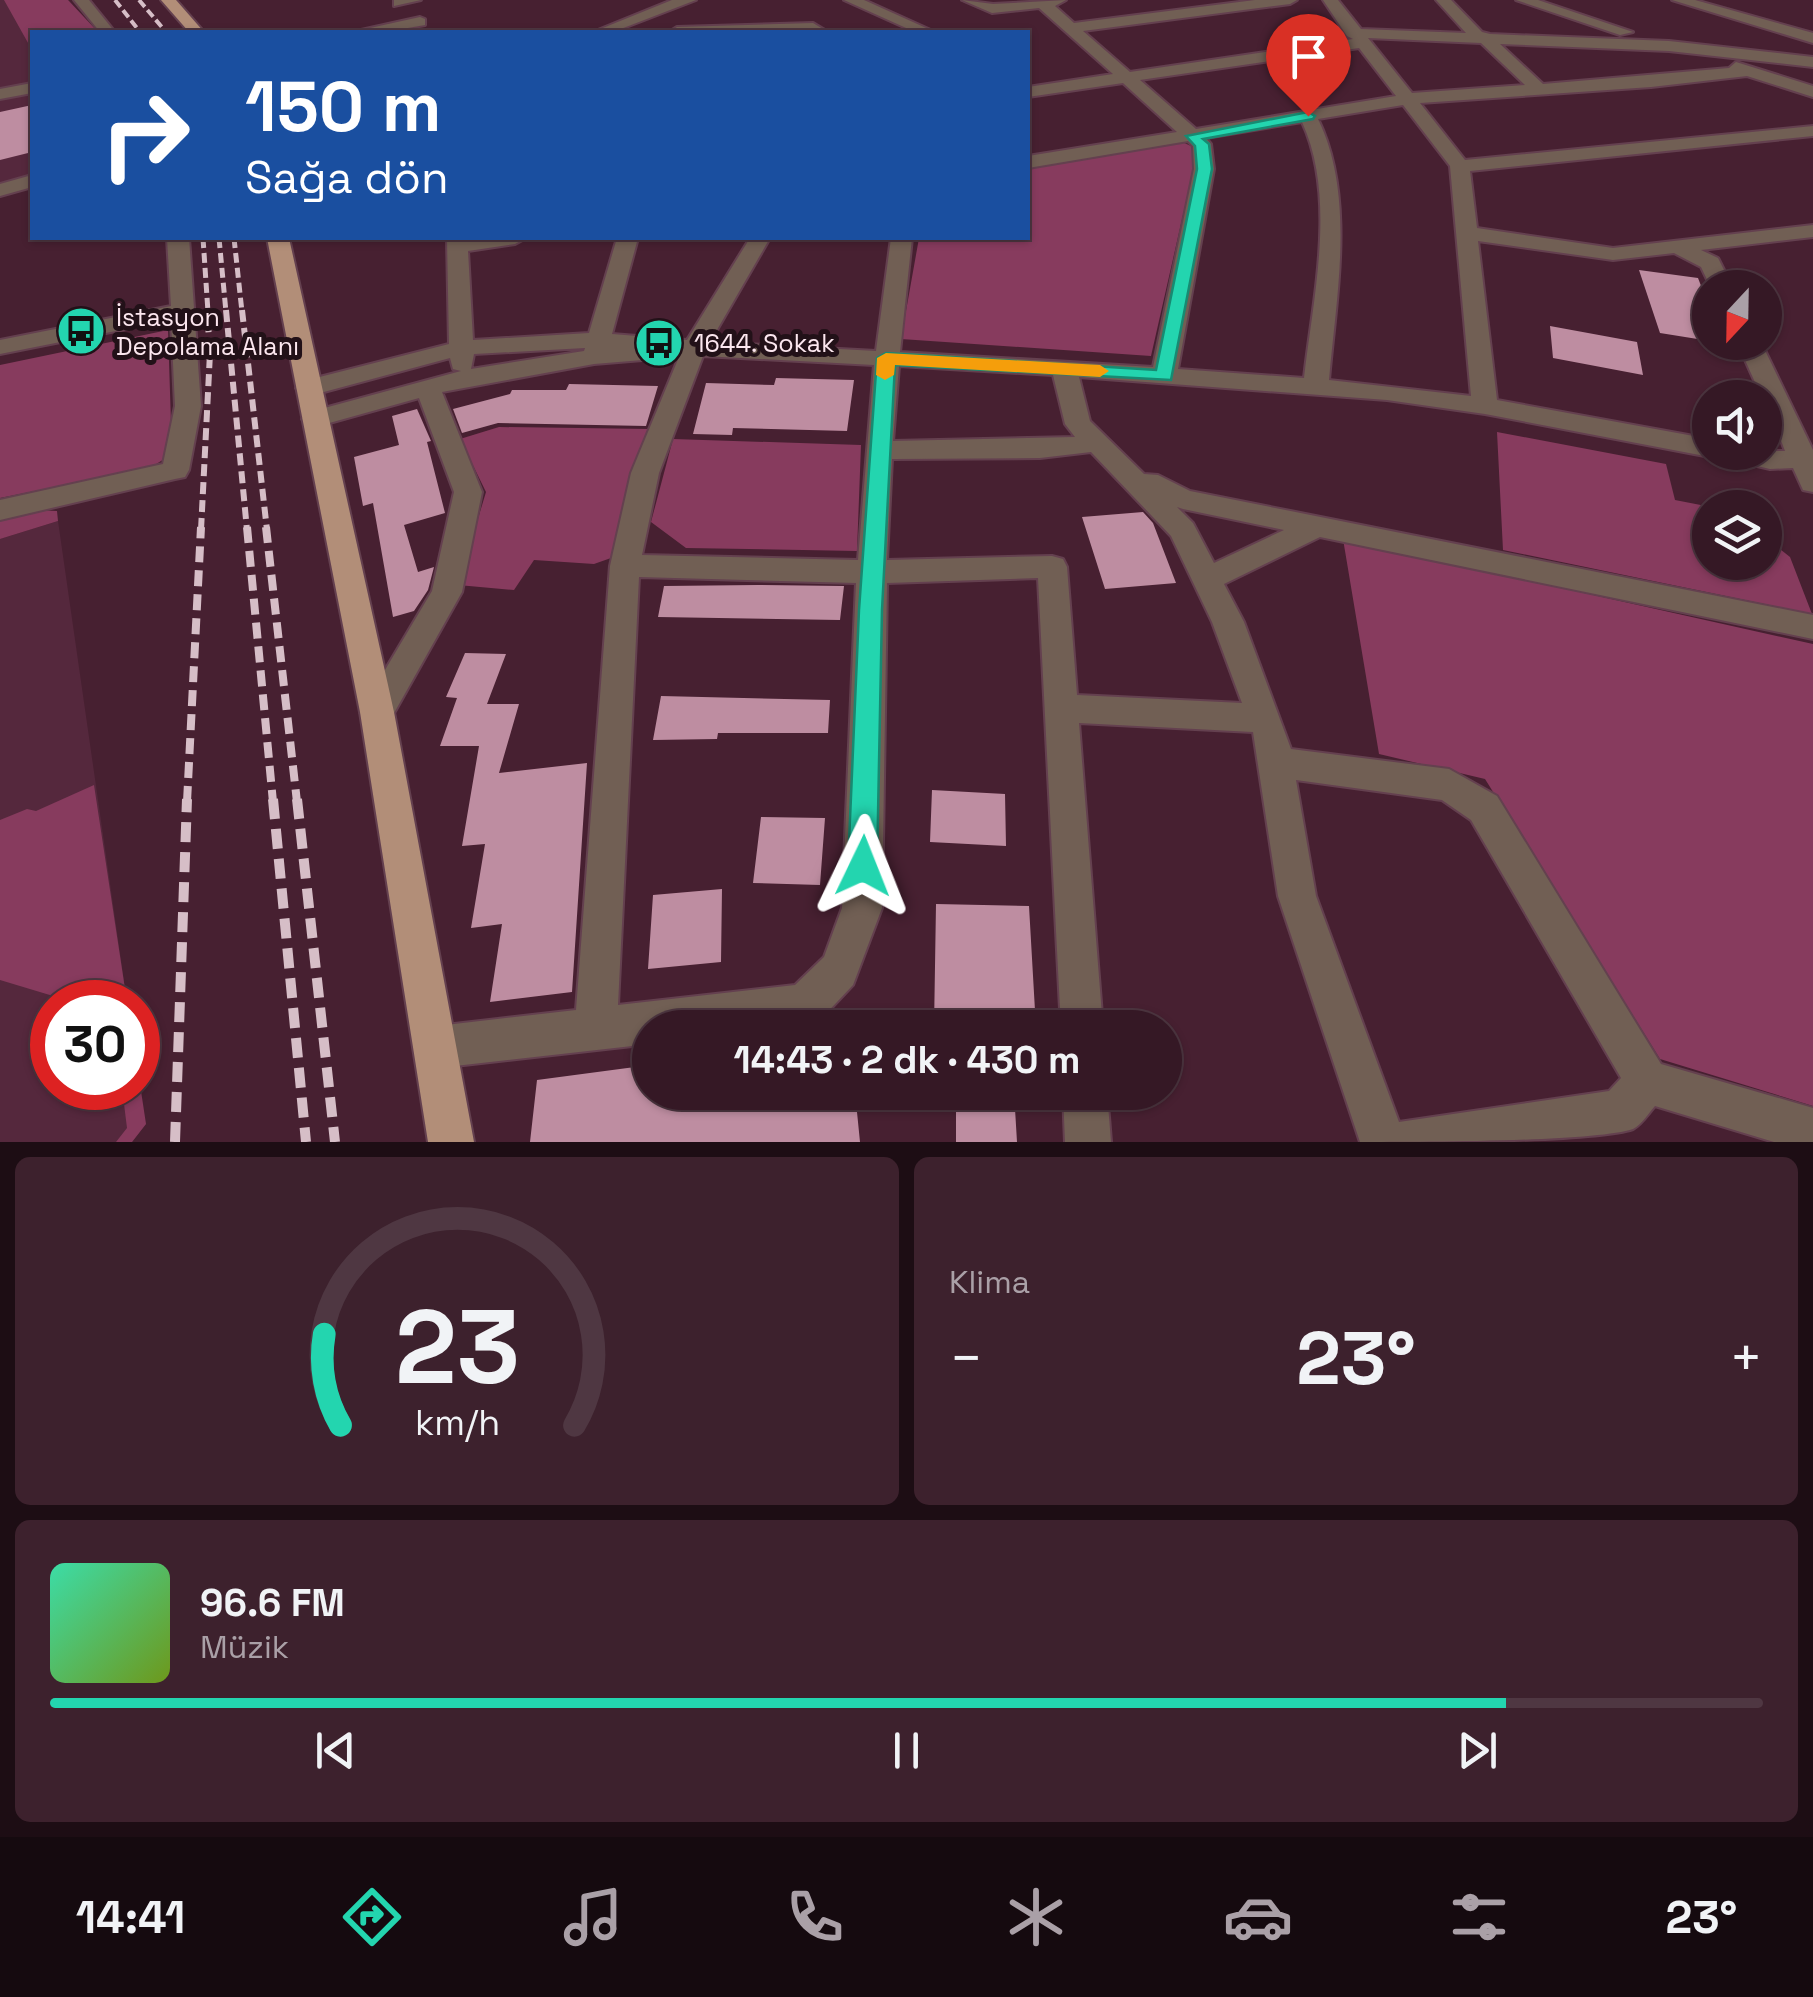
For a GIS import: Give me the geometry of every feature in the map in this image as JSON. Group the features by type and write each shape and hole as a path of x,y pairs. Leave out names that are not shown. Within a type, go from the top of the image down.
{"main road":[{"path":"168,0 195,30"},
{"path":"278,240 377,712 451,1142"}],"street":[{"path":"81,0 106,30"},
{"path":"605,30 654,3 689,0"},
{"path":"851,0 922,30"},
{"path":"970,0 992,9 1050,1 1067,28 1202,144 1204,169 1164,376"},
{"path":"1067,28 1290,0"},
{"path":"1330,0 1460,166 1485,406"},
{"path":"1442,0 1538,89"},
{"path":"1524,0 1813,92"},
{"path":"1678,0 1813,38"},
{"path":"403,1 425,28"},
{"path":"392,30 425,28"},
{"path":"741,30 816,30"},
{"path":"1030,92 1356,38 1480,36 1669,46 1813,62"},
{"path":"1030,162 1408,99 1651,82 1747,71"},
{"path":"0,94 30,88"},
{"path":"1308,116 1319,132 1327,172 1326,252 1316,386"},
{"path":"1460,166 1813,131"},
{"path":"0,190 30,182"},
{"path":"1467,233 1613,254 1813,231"},
{"path":"0,510 175,470 188,406 178,240"},
{"path":"463,378 457,242 486,240"},
{"path":"597,349 627,240"},
{"path":"596,1030 626,566 645,473 694,348 759,240"},
{"path":"437,1047 805,1006 839,972 862,908 880,450 886,358 902,240"},
{"path":"1678,247 1710,263 1713,270"},
{"path":"0,347 180,311"},
{"path":"312,403 461,348 694,348 1316,386 1485,406 1692,445"},
{"path":"312,403 428,388 597,349"},
{"path":"1758,360 1810,467"},
{"path":"1064,368 1078,424 1183,530 1228,622 1265,718 1298,896 1383,1142"},
{"path":"377,712 448,592 468,492 428,388"},
{"path":"880,450 1040,449 1097,443"},
{"path":"1782,462 1810,467"},
{"path":"1123,470 1182,500 1813,627"},
{"path":"1207,579 1320,525"},
{"path":"626,566 873,572 1052,567 1081,1010"},
{"path":"1062,708 1265,718"},
{"path":"1276,762 1449,785 1484,808 1647,1082 1813,1131"},
{"path":"1406,1142 1620,1112 1647,1082"},
{"path":"1086,1110 1088,1142"}],"shaded area":[{"path":"0,0 68,0 96,30 30,30 30,177 0,185"},
{"path":"4,0 68,0 96,30 30,30 30,46"},
{"path":"1180,141 1191,146 1195,162 1151,356 901,339 919,240 1030,240 1030,165"},
{"path":"168,330 172,454 150,468 0,498 0,365"},
{"path":"499,427 650,429 611,558 594,564 534,560 514,590 458,585 486,492 460,439"},
{"path":"1497,432 1666,464 1675,500 1692,503 1692,580 1782,580 1782,551 1790,557 1812,614 1503,550"},
{"path":"673,439 861,445 857,551 686,548 651,522"},
{"path":"35,510 57,511 58,521 0,539 0,520"},
{"path":"58,521 124,980 30,980 30,1110 143,1110 146,1124 132,1142 0,1142 0,539"},
{"path":"1343,539 1813,644 1813,1106 1660,1059 1485,779 1379,754"},
{"path":"94,785 124,980 30,980 30,989 0,980 0,820 27,809 36,811"},
{"path":"125,1110 144,1110 146,1124 132,1142 116,1142 127,1128"}],"building":[{"path":"30,105 30,152 0,160 0,112"},
{"path":"1639,270 1692,277 1692,338 1660,333"},
{"path":"1550,326 1637,342 1643,375 1553,358"},
{"path":"776,378 854,380 847,431 733,428 732,435 693,434 706,383 774,385"},
{"path":"569,384 658,386 646,426 498,423 462,433 453,409 510,394 512,390 566,390"},
{"path":"417,409 431,441 427,442 445,513 404,525 418,572 434,567 428,590 414,611 393,617 373,503 363,506 354,457 399,445 392,416"},
{"path":"1143,512 1153,523 1176,583 1105,589 1082,517"},
{"path":"664,586 844,586 840,620 658,617"},
{"path":"465,653 506,654 487,704 519,704 499,773 587,763 572,992 490,1002 502,924 471,928 485,844 462,846 479,746 440,746 457,698 446,697"},
{"path":"661,696 830,700 828,733 718,733 717,739 653,740"},
{"path":"932,790 1005,794 1006,846 930,842"},
{"path":"761,817 825,818 820,885 753,883"},
{"path":"722,889 721,962 648,969 653,895"},
{"path":"936,904 1029,906 1035,1010 934,1010"},
{"path":"632,1067 632,1110 857,1110 860,1142 530,1142 537,1080"},
{"path":"956,1110 1015,1110 1017,1142 956,1142"}],"railway":[{"path":"115,0 138,30"},
{"path":"139,0 164,30"},
{"path":"203,240 208,312"},
{"path":"219,240 226,312"},
{"path":"234,240 242,312"},
{"path":"201,530 210,353 207,310"},
{"path":"226,310 247,530"},
{"path":"242,310 267,530"},
{"path":"187,802 201,527"},
{"path":"247,527 273,802"},
{"path":"266,527 297,802"},
{"path":"175,1142 187,799"},
{"path":"273,799 306,1142"},
{"path":"297,799 335,1142"}],"slow traffic":[{"path":"885,375 886,358 1100,371"}],"place":[{"name":"İstasyon Depolama Alanı","path":"81,331"},
{"name":"1644. Sokak","path":"659,343"}],"route":[{"path":"863,866 870,610 886,358 1164,376 1204,169 1202,144 1192,136 1308,116"}]}
